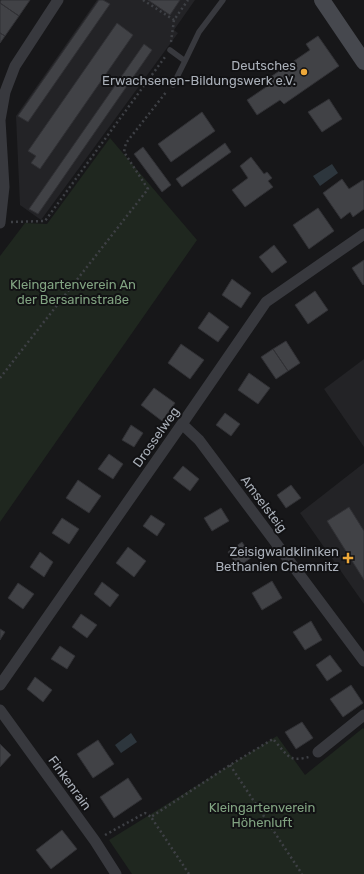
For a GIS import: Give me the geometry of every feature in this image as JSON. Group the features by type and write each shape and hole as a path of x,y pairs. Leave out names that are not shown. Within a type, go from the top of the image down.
{"street":[{"path":"0,222 4,187 0,120 5,92 15,66 58,0"},
{"path":"322,0 364,62"},
{"name":"Drosselweg","path":"0,685 266,302 364,234"},
{"name":"Amselsteig","path":"182,424 199,440 364,661"},
{"name":"Finkenrain","path":"0,710 95,841 116,874"},
{"path":"318,752 364,715"}],"lane":[{"path":"173,85 199,32 223,0"},
{"path":"170,50 185,61"}],"path":[{"path":"143,0 174,20"},
{"path":"0,222 45,221 170,50 174,20 188,0"},
{"path":"0,378 148,189 124,152 126,143 173,85"},
{"path":"152,817 230,764 273,739 284,752 292,758 304,758 312,756 318,752"},
{"path":"230,764 302,874"},
{"path":"95,841 145,813 152,817 189,874"}],"shaded area":[{"path":"97,0 195,0 174,30 178,33 41,220 20,205 16,116"},
{"path":"332,164 338,173 320,186 313,176"},
{"path":"364,359 364,447 324,389"},
{"name":"Zeisigwaldkliniken Bethanien Chemnitz","path":"364,463 364,604 300,513"},
{"path":"131,733 137,742 121,753 115,745"}],"green space":[{"name":"Kleingartenverein An der Bersarinstraße","path":"110,138 197,240 0,522 0,256 25,223 47,224"},
{"name":"Kleingartenverein Höhenluft","path":"363,728 364,874 132,874 109,840 277,736 305,775"}],"building":[{"path":"1,0 30,0 19,16 0,3"},
{"path":"99,0 103,0 110,4 28,122 18,116"},
{"path":"148,0 180,0 170,15"},
{"path":"0,3 19,16 5,36 0,33"},
{"path":"117,23 133,35 40,169 31,163 36,156 28,151"},
{"path":"0,33 5,36 0,43"},
{"name":"Deutsches Erwachsenen-Bildungswerk e.V.","path":"318,36 339,66 284,104 280,100 257,115 247,100 272,83 269,78 310,50 306,44"},
{"path":"144,44 152,50 38,214 29,209"},
{"path":"329,99 342,119 322,132 308,112"},
{"path":"202,112 215,131 171,162 158,144"},
{"path":"225,143 231,152 182,187 176,179"},
{"path":"143,147 171,185 162,192 134,154"},
{"path":"251,157 264,174 267,172 272,178 268,181 273,187 245,207 232,190 248,178 240,166"},
{"path":"342,179 349,189 363,180 364,181 364,209 353,217 350,212 341,219 323,193"},
{"path":"318,208 334,231 309,249 293,225"},
{"path":"274,245 287,262 272,273 259,257"},
{"path":"364,260 364,284 363,285 352,268"},
{"path":"232,279 251,293 241,308 222,295"},
{"path":"315,291 328,310 308,324 295,305"},
{"path":"209,312 229,327 218,342 198,328"},
{"path":"286,341 300,363 288,371 273,349"},
{"path":"181,344 204,360 190,379 168,363"},
{"path":"273,349 288,371 276,379 261,357"},
{"path":"249,373 270,388 258,404 238,390"},
{"path":"154,388 175,403 162,421 141,405"},
{"path":"225,413 240,424 231,436 216,425"},
{"path":"131,425 143,433 134,447 122,440"},
{"path":"109,454 123,464 113,479 98,469"},
{"path":"183,466 199,479 190,491 173,478"},
{"path":"78,480 101,496 89,513 66,498"},
{"path":"291,485 301,498 286,508 277,495"},
{"path":"349,507 364,531 364,580 327,521"},
{"path":"221,508 229,521 212,531 204,518"},
{"path":"151,515 165,524 157,536 143,526"},
{"path":"62,518 79,529 69,544 52,533"},
{"path":"242,542 252,557 238,567 228,552"},
{"path":"128,547 146,561 134,577 116,563"},
{"path":"40,552 53,562 44,577 30,567"},
{"path":"272,581 282,598 262,610 252,593"},
{"path":"102,582 119,595 110,607 94,594"},
{"path":"18,583 34,594 23,609 8,598"},
{"path":"81,614 97,625 87,638 72,627"},
{"path":"311,621 322,640 305,650 293,632"},
{"path":"0,629 5,632 0,640"},
{"path":"60,646 75,656 67,669 51,659"},
{"path":"330,655 342,671 327,681 316,665"},
{"path":"35,677 52,690 43,702 27,689"},
{"path":"351,685 363,703 343,717 330,699"},
{"path":"302,722 313,738 296,749 285,732"},
{"path":"98,740 114,764 93,778 77,754"},
{"path":"0,744 11,755 0,767"},
{"path":"128,778 142,799 114,818 100,797"},
{"path":"62,830 77,849 51,869 36,850"}],"place":[{"name":"Deutsches Erwachsenen-Bildungswerk e.V.","path":"304,72"},
{"name":"Zeisigwaldkliniken Bethanien Chemnitz","path":"348,558"}]}
